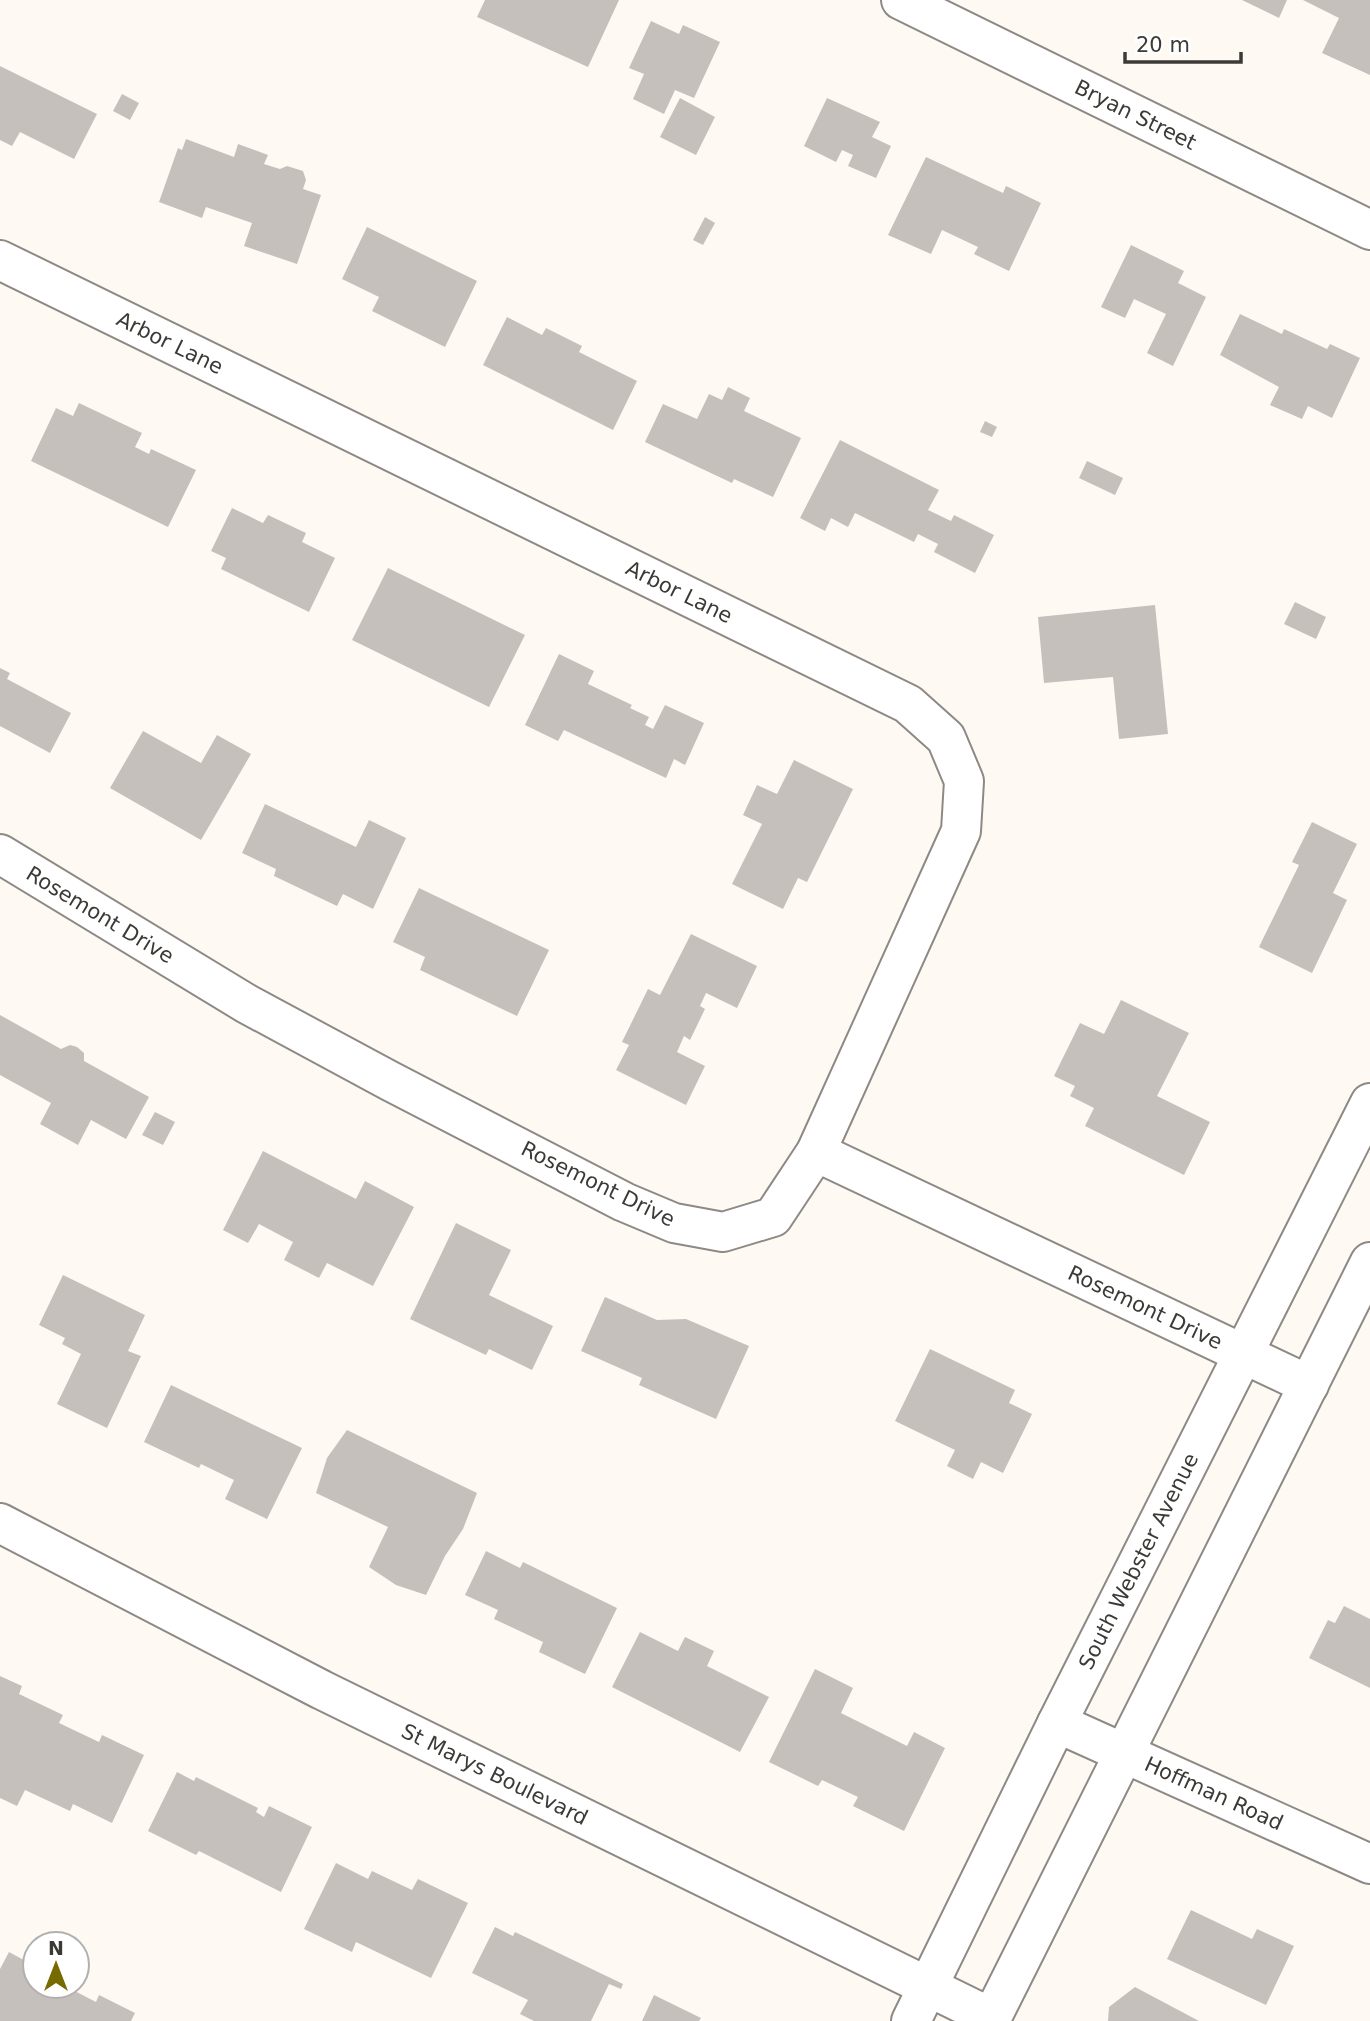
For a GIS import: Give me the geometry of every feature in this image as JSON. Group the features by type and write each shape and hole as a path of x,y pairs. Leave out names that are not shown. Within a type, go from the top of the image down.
{"street":[{"name":"Bryan Street","path":"901,0 1370,230"},
{"name":"Arbor Lane","path":"0,260 908,704 946,738 964,781 961,831 816,1152"},
{"name":"Rosemont Drive","path":"0,854 247,1004 624,1202 674,1223 723,1232 773,1217 816,1152 1309,1385"},
{"name":"South Webster Avenue","path":"919,2005 1057,1723 1370,1103"},
{"path":"991,2019 1370,1262"},
{"name":"St Marys Boulevard","path":"0,1523 919,2005 991,2019"},
{"name":"Hoffman Road","path":"1057,1723 1370,1864"}],"building":[{"path":"485,0 619,0 588,67 477,17"},
{"path":"1242,0 1287,0 1279,18"},
{"path":"1303,0 1370,0 1370,75 1322,53 1339,18"},
{"path":"651,21 679,34 683,25 720,42 694,98 675,90 664,114 633,99 644,74 629,68"},
{"path":"0,66 97,114 74,159 20,132 12,146 0,140"},
{"path":"122,94 139,103 130,120 113,111"},
{"path":"680,98 715,117 696,155 660,137"},
{"path":"827,98 880,122 872,137 891,146 876,178 848,166 853,155 842,150 836,162 804,146"},
{"path":"186,139 234,157 238,144 268,155 264,164 303,171 306,180 303,189 321,195 297,264 244,246 252,223 206,207 202,218 159,202 178,148 182,150"},
{"path":"926,157 1003,193 1006,186 1041,203 1009,271 974,254 978,247 942,230 931,254 888,235"},
{"path":"705,217 715,223 703,245 693,240"},
{"path":"367,227 477,281 445,347 372,311 379,297 342,279"},
{"path":"1131,245 1184,271 1178,283 1206,297 1173,366 1147,353 1166,314 1134,299 1125,318 1101,307"},
{"path":"1240,314 1282,334 1284,329 1327,349 1330,344 1360,358 1332,418 1308,406 1302,419 1270,405 1279,387 1220,355"},
{"path":"507,317 542,335 546,328 582,346 579,352 637,381 613,430 483,365"},
{"path":"728,387 750,398 744,411 801,438 773,497 734,479 732,483 645,442 663,404 697,419 709,394 722,400"},
{"path":"79,403 142,433 135,447 149,454 151,449 196,470 168,527 31,461 56,408 73,416"},
{"path":"985,421 997,427 992,437 980,432"},
{"path":"840,440 939,490 928,510 951,521 954,515 994,535 975,573 934,552 938,544 918,534 914,542 855,513 848,527 831,518 825,531 800,518"},
{"path":"1087,461 1123,478 1115,495 1079,478"},
{"path":"232,508 263,523 268,515 306,533 302,542 335,558 309,612 221,569 226,558 211,551"},
{"path":"388,568 525,635 489,707 352,640"},
{"path":"1295,602 1326,617 1316,639 1284,624"},
{"path":"1155,605 1168,734 1119,739 1113,677 1044,683 1038,617"},
{"path":"559,654 594,671 588,684 632,705 630,708 649,717 645,725 653,729 665,705 704,723 685,765 674,759 666,778 564,730 558,741 525,725"},
{"path":"0,668 10,673 7,679 71,713 50,753 0,726"},
{"path":"143,731 201,763 217,735 251,754 201,840 110,788"},
{"path":"794,760 853,789 807,882 798,878 783,909 732,884 762,824 743,815 757,785 777,794"},
{"path":"265,804 356,847 369,820 406,838 373,909 343,894 337,906 274,876 276,869 242,853"},
{"path":"1312,822 1357,844 1333,893 1347,900 1312,973 1259,947 1299,865 1292,862"},
{"path":"419,888 549,950 517,1016 420,970 425,957 393,942"},
{"path":"691,934 757,966 737,1008 706,993 700,1006 705,1009 690,1040 684,1036 677,1052 705,1066 686,1105 616,1070 629,1045 622,1042 648,989 660,995"},
{"path":"1121,1000 1189,1033 1157,1096 1210,1122 1184,1175 1085,1126 1094,1108 1070,1096 1075,1086 1054,1076 1080,1023 1104,1034"},
{"path":"0,1015 61,1049 70,1045 77,1047 84,1053 84,1061 149,1097 126,1139 91,1120 78,1145 40,1124 51,1103 0,1075"},
{"path":"155,1112 175,1122 163,1145 142,1135"},
{"path":"263,1151 356,1199 365,1181 414,1207 373,1286 327,1263 319,1278 284,1260 293,1242 259,1224 248,1243 223,1230"},
{"path":"456,1223 511,1250 489,1295 553,1326 532,1370 489,1349 486,1355 410,1319"},
{"path":"63,1275 145,1315 128,1351 141,1356 107,1428 57,1404 81,1354 62,1344 65,1338 39,1325"},
{"path":"605,1297 657,1320 686,1319 749,1346 716,1419 639,1385 642,1378 581,1351"},
{"path":"930,1349 1015,1390 1009,1403 1032,1414 1003,1473 981,1462 973,1479 947,1466 955,1450 895,1421"},
{"path":"171,1385 302,1448 267,1519 225,1499 234,1480 201,1464 199,1468 144,1442"},
{"path":"347,1430 477,1493 463,1529 445,1556 426,1595 396,1585 369,1567 388,1527 316,1493 327,1458"},
{"path":"486,1551 520,1568 523,1562 617,1608 585,1674 539,1652 543,1642 494,1619 498,1610 465,1595"},
{"path":"1344,1606 1370,1619 1370,1688 1309,1658 1328,1620 1335,1623"},
{"path":"640,1632 678,1651 685,1637 714,1651 707,1666 769,1697 740,1752 612,1687"},
{"path":"815,1669 853,1688 841,1713 907,1746 914,1732 945,1748 904,1831 853,1806 858,1797 822,1780 818,1786 769,1762"},
{"path":"0,1676 22,1686 19,1694 63,1715 59,1723 99,1742 102,1735 144,1755 112,1823 73,1804 70,1811 25,1790 17,1806 0,1798"},
{"path":"177,1772 194,1781 196,1777 258,1808 256,1812 264,1817 269,1806 312,1827 281,1892 199,1851 196,1855 148,1831"},
{"path":"336,1863 368,1879 372,1871 412,1890 418,1879 468,1903 431,1978 356,1942 352,1952 304,1929"},
{"path":"1191,1910 1252,1939 1257,1929 1294,1946 1266,2005 1167,1959"},
{"path":"495,1927 513,1936 515,1932 623,1984 621,1989 609,1984 591,2021 534,2021 520,2014 528,2000 472,1973"},
{"path":"9,1952 21,1958 21,2000 91,1999 96,2002 99,1995 135,2013 131,2021 0,2021 0,1969"},
{"path":"1135,1987 1199,2021 1108,2021 1109,2007"},
{"path":"654,1995 701,2018 699,2021 642,2021"}]}
